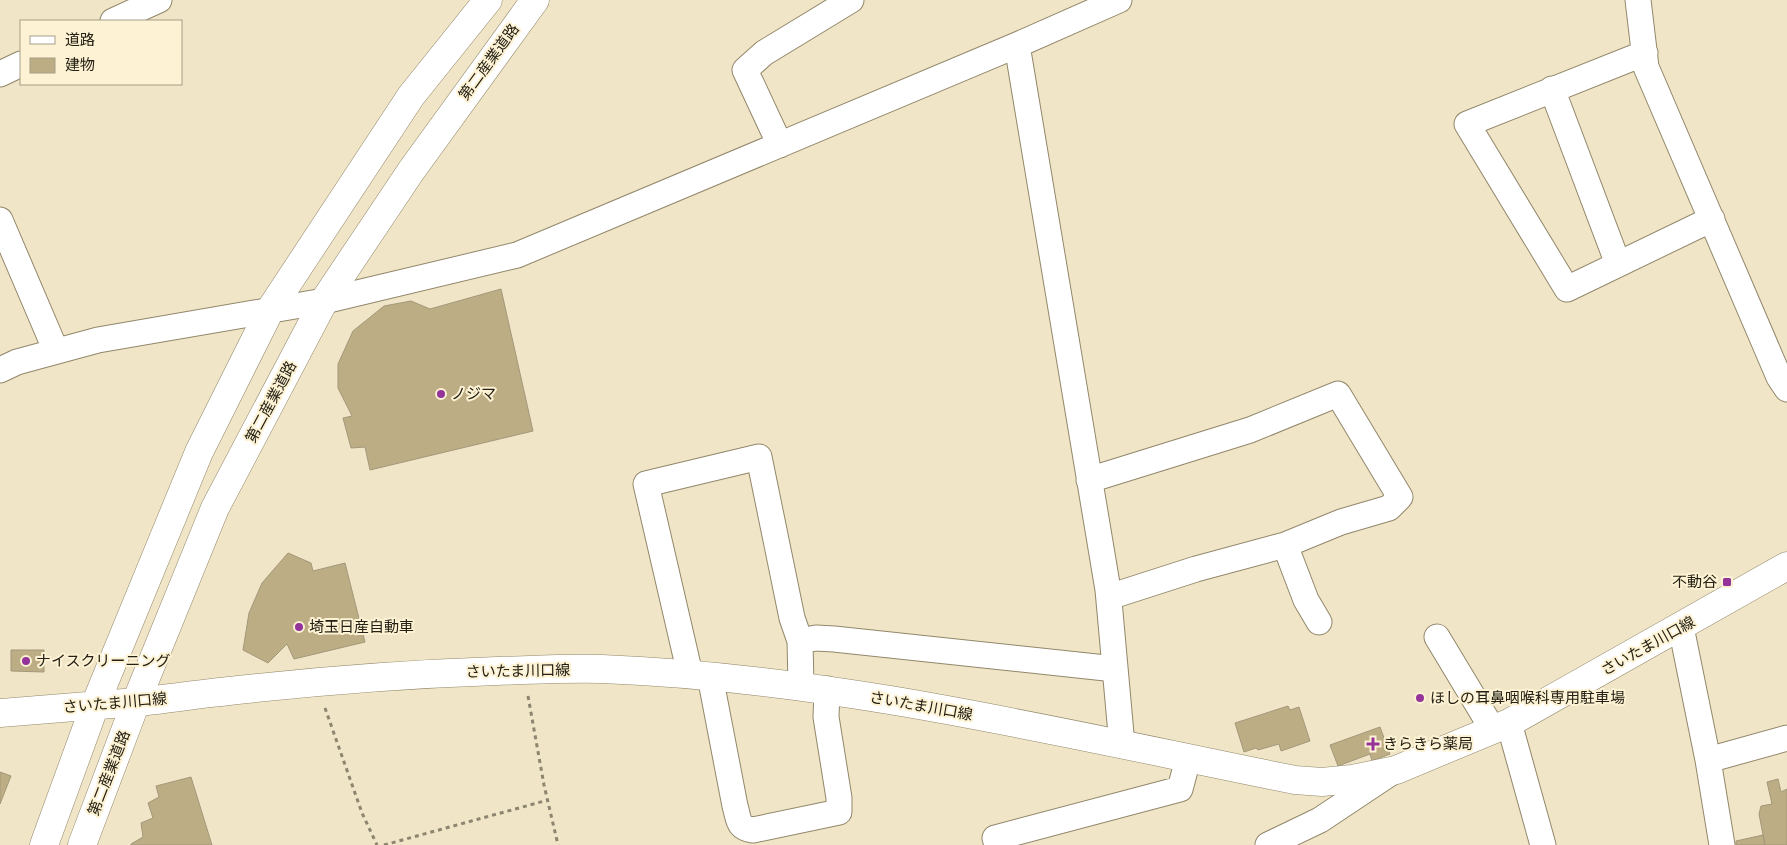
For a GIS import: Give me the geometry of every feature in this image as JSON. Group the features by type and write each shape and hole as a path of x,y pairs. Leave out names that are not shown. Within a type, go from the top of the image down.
{"main road":[{"path":"44,845 95,705 199,452 270,310 411,96 488,0"},
{"name":"第二産業道路","path":"82,845 136,702 215,508 324,301 411,171 535,0"},
{"name":"さいたま川口線","path":"0,713 136,702 318,682 447,673 600,669 700,675 814,687 1048,728 1295,780 1322,782 1352,779 1396,770 1501,727 1787,566"}],"street":[{"path":"115,20 159,0"},
{"path":"780,145 745,70 764,54 851,0"},
{"path":"0,370 17,362 98,340 324,301 518,254 1017,45 1119,0"},
{"path":"1638,0 1646,67 1779,377 1787,390"},
{"path":"1017,45 1108,596 1122,745"},
{"path":"1645,53 1467,124 1566,289 1712,219"},
{"path":"0,74 20,64"},
{"path":"1552,89 1618,264"},
{"path":"0,220 56,352"},
{"path":"1090,480 1250,430 1338,394 1400,497 1390,508 1341,522 1285,545 1196,569 1108,596"},
{"path":"759,457 792,618 814,687 826,717 839,798 839,812 753,830 746,829 740,825 700,675 646,484 759,457"},
{"path":"1285,545 1306,600 1318,622"},
{"path":"1681,627 1708,760 1722,845"},
{"path":"800,641 816,638 834,638 1115,669"},
{"path":"1437,638 1501,727 1543,845"},
{"path":"1708,760 1787,738"},
{"path":"997,845 995,838 1180,790 1188,759"},
{"path":"1268,845 1320,820 1396,770"}],"path":[{"path":"525,670 529,704 558,845"},
{"path":"318,682 322,700 362,812 378,845"},
{"path":"384,845 548,800"}],"building":[{"path":"501,289 533,431 370,470 365,447 351,448 343,418 352,416 338,388 338,364 353,331 384,306 411,301 430,309"},
{"path":"288,553 311,563 313,571 345,563 365,642 294,659 287,644 268,663 243,650 249,613 262,583"},
{"path":"11,650 44,650 44,672 11,671"},
{"path":"1288,706 1290,710 1299,707 1310,741 1281,751 1279,744 1244,752 1235,723"},
{"path":"1380,727 1390,754 1372,761 1370,754 1338,766 1330,745"},
{"path":"0,772 11,776 0,804"},
{"path":"191,777 212,845 131,845 143,837 141,823 153,818 148,803 159,797 156,786"},
{"path":"1778,779 1781,792 1787,789 1787,845 1765,845 1759,814 1761,806 1772,804 1767,782"},
{"path":"1763,835 1765,845 1736,845 1736,841"}],"place":[{"name":"ノジマ","path":"441,394"},
{"name":"不動谷","path":"1727,582"},
{"name":"埼玉日産自動車","path":"299,627"},
{"name":"ナイスクリーニング","path":"26,661"},
{"name":"ほしの耳鼻咽喉科専用駐車場","path":"1420,698"},
{"name":"きらきら薬局","path":"1373,744"}]}
